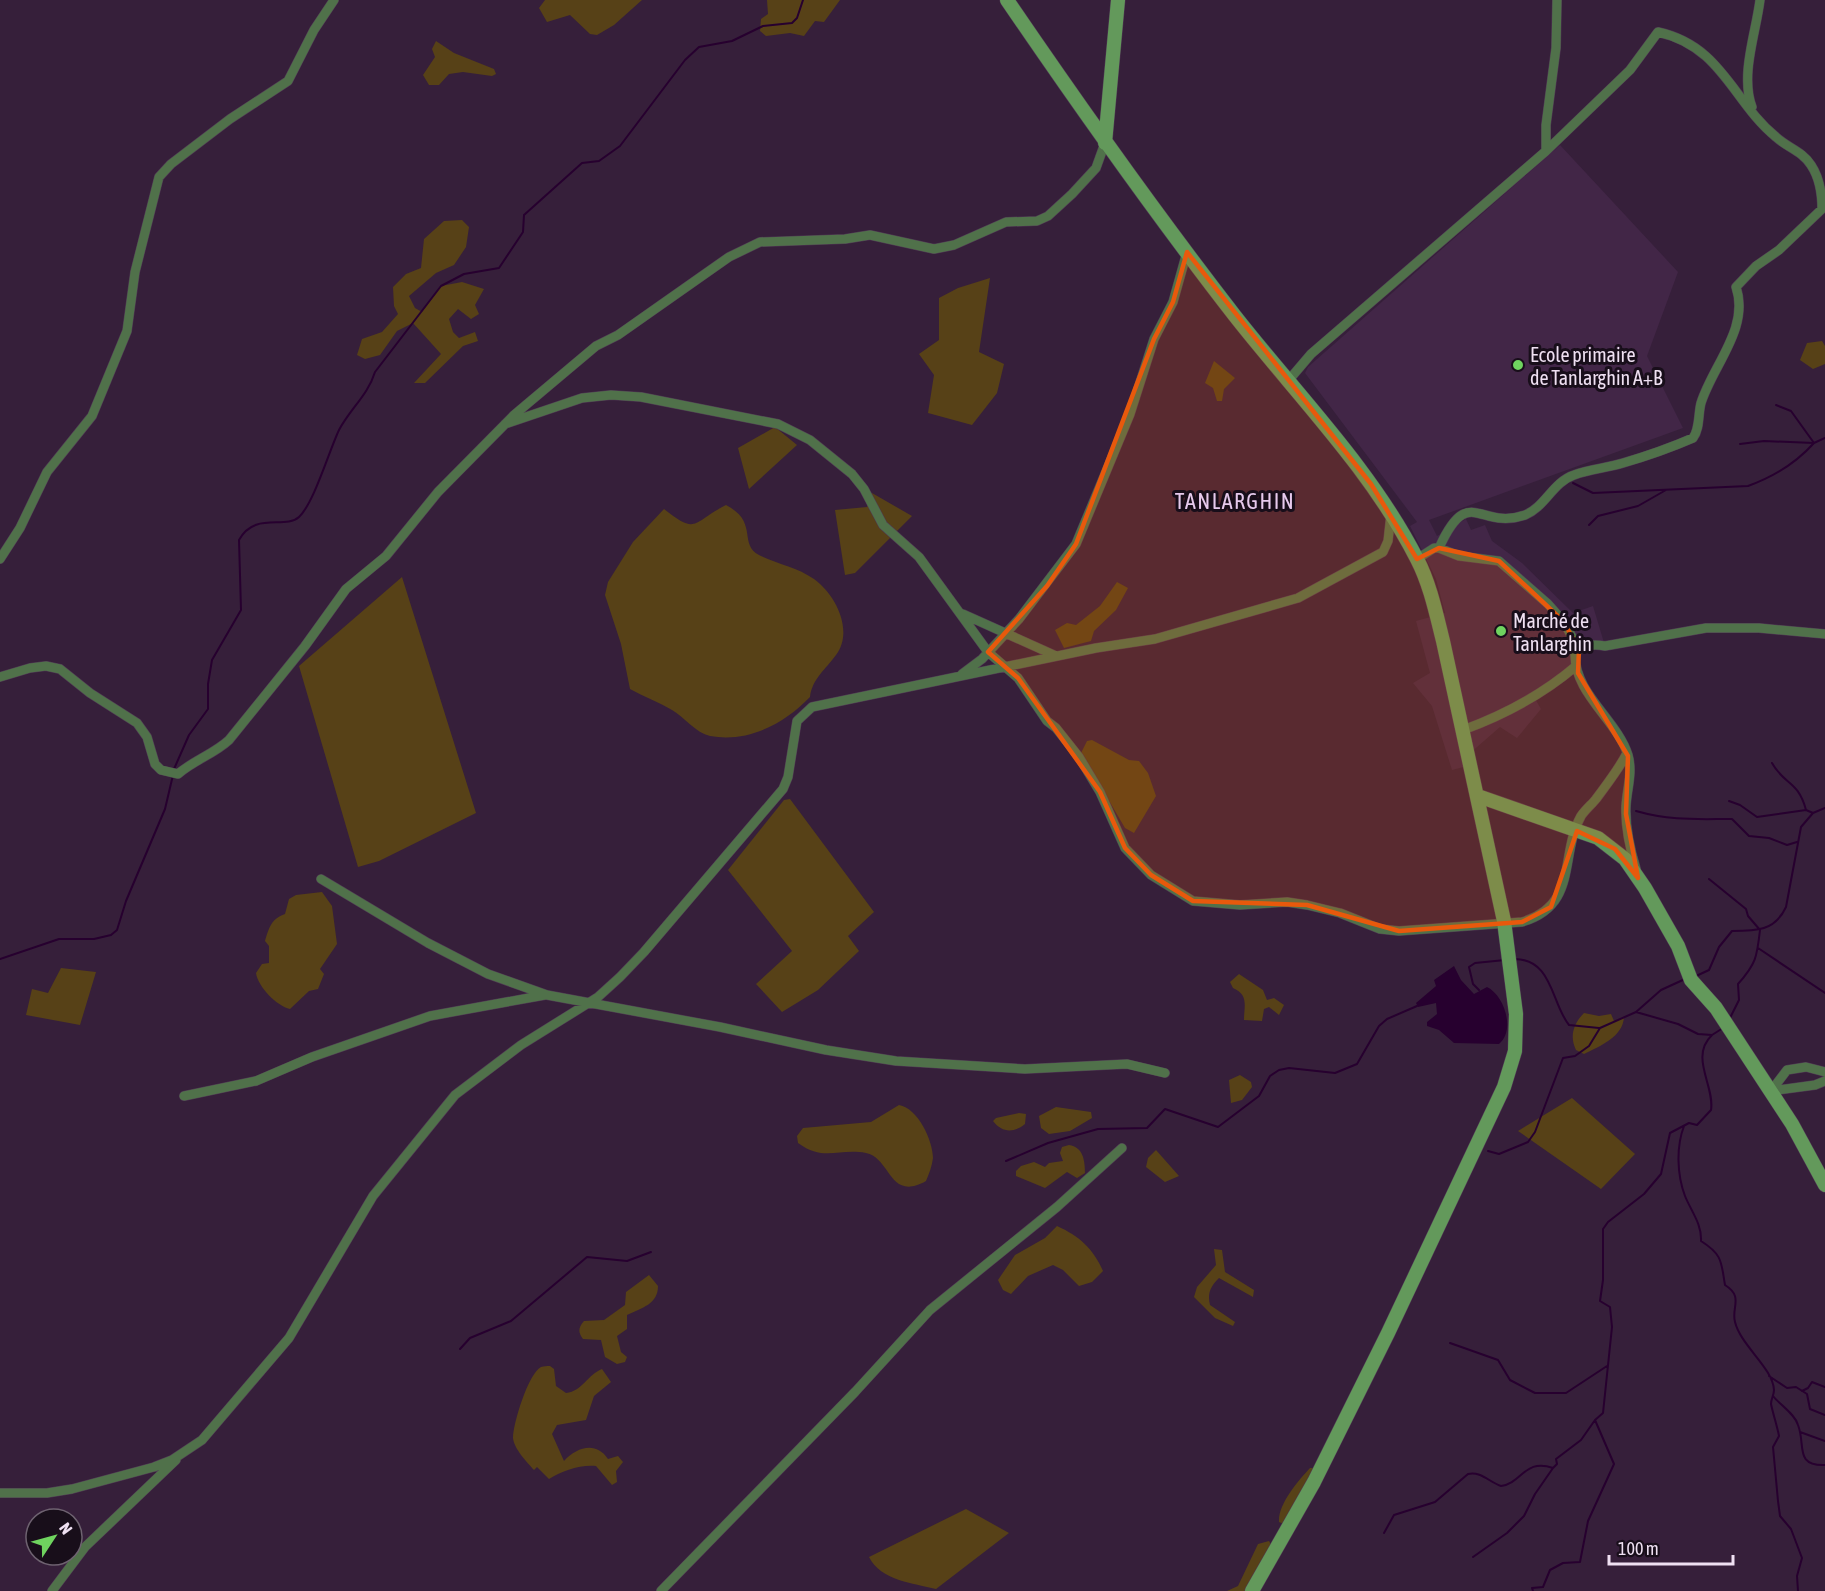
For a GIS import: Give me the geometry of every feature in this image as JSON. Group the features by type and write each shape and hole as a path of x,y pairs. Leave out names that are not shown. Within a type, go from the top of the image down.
{"street":[{"path":"0,559 20,528 47,472 92,416 127,331 135,272 159,177 171,164 239,112 288,81 314,30 334,0"},
{"path":"1007,0 1105,143 1187,252 1371,484 1417,559 1431,595 1478,796 1504,921 1516,1023 1515,1051 1504,1087 1314,1482 1252,1591"},
{"path":"0,677 30,668 46,666 60,669 90,693 137,723 147,737 155,764 169,773 178,774 192,762 219,750 306,646 346,589 386,556 406,535 427,505 505,423 578,359 750,245 782,239 845,239 870,235 891,237 925,248 954,245 1005,222 1030,223 1048,216 1096,168 1105,143 1118,0"},
{"path":"1546,151 1546,125 1556,48 1557,0"},
{"path":"1755,115 1748,92 1760,0"},
{"path":"1288,381 1311,354 1546,151 1630,70 1658,32 1699,51 1719,66 1755,115 1776,138 1796,148 1810,162 1816,172 1822,209 1779,250 1756,266 1736,287 1742,306 1731,340 1701,402 1695,435 1665,450 1573,475 1526,514 1500,517 1471,512 1461,514 1450,524 1438,548"},
{"path":"960,675 988,652 1006,633 1047,586 1076,544 1130,414 1155,339 1173,302 1187,252"},
{"path":"505,423 582,398 611,395 641,397 778,424 810,440 852,474 864,489 883,525 919,557 988,652 1008,666 1031,694 1047,721 1056,728 1079,757 1100,792 1125,848 1139,864 1173,891 1193,900 1210,903 1307,904 1340,913 1380,929 1399,931 1504,921 1522,922 1551,907 1565,875 1581,816 1627,753"},
{"path":"0,1493 47,1493 72,1490 154,1467 180,1455 202,1440 289,1338 373,1196 455,1095 521,1045 590,1002 620,977 783,789 788,777 797,721 803,714 826,702 1056,656 1155,639 1298,598 1383,552 1388,541 1391,514"},
{"path":"1417,559 1434,548 1438,548 1459,556 1499,561 1548,604 1563,621 1579,649"},
{"path":"957,610 1056,656"},
{"path":"1638,878 1629,845 1626,814 1631,780 1627,753 1585,686 1576,666 1575,654 1579,649 1593,644 1605,646 1706,628 1825,634"},
{"path":"1463,730 1491,720 1543,692 1576,666"},
{"path":"1478,796 1598,838 1615,849 1638,878 1678,946 1691,980 1716,1008 1771,1091 1825,1185"},
{"path":"321,879 428,944 488,974 548,995 826,1050 896,1061 1025,1069 1127,1064 1166,1073"},
{"path":"184,1096 256,1081 312,1057 430,1016 548,995"},
{"path":"1771,1091 1787,1070 1806,1067 1825,1072"},
{"path":"1771,1091 1815,1085 1825,1081"},
{"path":"661,1591 855,1392 930,1310 1056,1207 1122,1148"},
{"path":"52,1591 85,1547 180,1455"},
{"path":"1258,1591 1263,1573"}],"highlighted area":[{"path":"1187,252 1371,484 1417,559 1439,548 1499,561 1563,621 1579,649 1578,673 1628,756 1626,814 1638,878 1615,849 1577,831 1551,907 1522,922 1399,931 1307,905 1193,901 1151,875 1125,848 1100,792 1018,678 988,652 1047,586 1076,544 1154,339 1173,302"}],"shaded area":[{"path":"545,0 642,0 614,25 597,35 590,34 570,15 547,22 539,8"},
{"path":"767,0 840,0 824,22 815,21 804,36 790,33 766,36 760,31 761,19 768,14"},
{"path":"436,41 454,53 494,69 496,74 492,76 463,72 449,74 439,85 429,85 423,75 435,57 432,49"},
{"path":"1560,145 1678,272 1647,356 1683,428 1429,520 1437,536 1466,519 1471,530 1485,525 1492,541 1522,563 1573,613 1593,606 1605,646 1579,649 1575,662 1534,697 1541,709 1517,738 1500,727 1469,754 1471,765 1452,770 1432,706 1413,683 1430,673 1416,621 1445,613 1436,579 1410,526 1417,522 1305,373 1308,367"},
{"path":"462,220 469,227 466,247 454,265 436,273 409,296 415,308 422,312 441,286 462,282 484,289 475,305 479,314 471,319 458,309 449,319 453,332 459,338 475,332 478,341 463,346 425,383 414,383 441,354 413,323 397,331 380,355 365,359 357,355 362,339 382,332 398,314 394,306 393,287 406,274 421,268 424,239 444,221"},
{"path":"990,278 979,352 1004,364 997,393 972,425 928,413 934,375 919,354 939,340 939,298 958,288"},
{"path":"1822,341 1825,346 1825,364 1813,369 1800,360 1807,343"},
{"path":"1214,361 1235,378 1224,389 1222,401 1217,401 1213,388 1205,383"},
{"path":"775,427 797,445 749,489 738,448"},
{"path":"872,493 912,516 855,573 845,575 835,510 867,507"},
{"path":"726,505 742,518 753,550 759,555 807,575 822,586 835,604 843,625 841,646 816,679 810,697 778,723 739,737 705,734 672,710 630,689 621,644 605,595 608,582 633,542 664,509 690,524 700,521"},
{"path":"402,577 476,813 379,861 358,867 299,666"},
{"path":"1117,582 1128,588 1116,610 1094,631 1091,641 1064,648 1055,630 1067,623 1076,625 1100,606"},
{"path":"1092,740 1129,760 1139,761 1148,773 1156,796 1134,833 1125,828 1081,753 1087,741"},
{"path":"790,799 874,912 848,936 859,951 818,990 782,1012 756,984 792,951 728,870 784,800"},
{"path":"322,892 332,906 337,944 320,969 324,974 318,989 309,991 290,1009 279,1004 269,995 260,984 256,973 262,964 269,963 269,946 265,941 266,936 274,921 285,914 289,899 296,895"},
{"path":"1454,966 1461,980 1474,994 1487,987 1493,991 1503,1005 1507,1030 1499,1044 1454,1043 1439,1030 1427,1026 1427,1022 1437,1014 1436,1003 1418,1007 1416,1003 1436,986 1434,980"},
{"path":"61,968 96,972 80,1025 26,1015 32,989 48,993"},
{"path":"1239,974 1263,990 1267,1000 1274,998 1284,1005 1279,1015 1269,1007 1264,1009 1262,1021 1244,1020 1244,998 1230,982"},
{"path":"1584,1013 1599,1016 1611,1014 1614,1021 1624,1017 1620,1030 1615,1035 1584,1054 1576,1050 1573,1035 1575,1025"},
{"path":"1240,1075 1251,1082 1252,1087 1242,1100 1231,1103 1229,1080"},
{"path":"1572,1098 1635,1154 1601,1189 1518,1131"},
{"path":"899,1105 906,1107 918,1119 927,1135 932,1151 933,1161 926,1181 914,1186 897,1183 881,1162 866,1153 816,1152 798,1143 797,1136 803,1128 871,1122"},
{"path":"1056,1107 1091,1112 1092,1118 1070,1131 1049,1134 1041,1128 1039,1116"},
{"path":"1019,1113 1026,1114 1025,1124 1017,1129 1004,1130 993,1121 996,1118"},
{"path":"1069,1145 1077,1148 1084,1159 1085,1173 1077,1178 1067,1172 1045,1188 1016,1176 1016,1171 1021,1166 1034,1162 1045,1167 1049,1163 1063,1161 1060,1153 1062,1147"},
{"path":"1156,1150 1179,1176 1165,1182 1146,1167 1148,1158"},
{"path":"1057,1226 1084,1244 1095,1256 1103,1271 1092,1282 1079,1286 1063,1270 1053,1265 1028,1276 1011,1294 1003,1290 998,1280 1015,1255 1045,1238"},
{"path":"1214,1249 1222,1250 1225,1272 1254,1290 1253,1297 1219,1278 1212,1287 1209,1293 1210,1305 1235,1322 1233,1326 1215,1318 1194,1297 1197,1287 1216,1265"},
{"path":"649,1275 658,1286 657,1292 648,1305 627,1315 627,1329 617,1336 621,1352 627,1357 625,1362 617,1364 605,1357 601,1340 583,1339 580,1328 584,1321 604,1320 625,1305 626,1292"},
{"path":"550,1366 554,1369 556,1386 566,1393 577,1389 602,1369 611,1382 594,1396 586,1420 557,1425 552,1434 564,1461 580,1449 586,1448 598,1450 608,1459 618,1456 623,1462 616,1471 617,1482 612,1485 596,1466 572,1469 549,1479 537,1467 534,1470 516,1447 513,1438 514,1431 526,1389 536,1371 541,1367"},
{"path":"1310,1468 1315,1468 1286,1525 1279,1522 1285,1500"},
{"path":"966,1509 1009,1533 936,1589 889,1576 874,1565 869,1557"},
{"path":"1269,1541 1273,1548 1245,1591 1227,1591 1238,1586 1258,1544"}],"waterway":[{"path":"174,769 189,735 208,709 208,684 212,660 241,610 239,540 253,526 261,523 293,521 305,510 343,422 368,388 375,372 441,286 464,274 499,268 523,232 524,215 582,163 599,161 620,146 685,60 699,47 732,41 763,26 792,23 797,18 803,0"},
{"path":"1573,483 1593,493 1748,486 1784,469 1814,443 1791,411 1776,405"},
{"path":"1740,444 1764,441 1814,443 1825,438"},
{"path":"1589,525 1598,516 1638,506 1666,490"},
{"path":"1772,763 1799,793 1806,810"},
{"path":"0,959 59,939 94,939 111,935 117,930 126,901 165,809 173,775"},
{"path":"1729,801 1740,805 1757,817 1806,810 1813,813"},
{"path":"1694,977 1709,970 1719,947 1732,931 1764,928 1782,915 1786,907 1801,827 1813,813 1825,808"},
{"path":"1636,811 1672,818 1732,819 1749,836 1769,838 1787,845 1797,842"},
{"path":"1709,879 1746,909 1748,916 1760,930 1755,960 1738,984 1739,1000 1730,1018"},
{"path":"1758,948 1825,993"},
{"path":"1513,959 1526,961 1536,966 1544,974 1569,1025 1599,1028"},
{"path":"1479,990 1473,984 1469,967 1475,963 1505,960"},
{"path":"1636,1012 1661,990 1685,979"},
{"path":"1006,1161 1048,1143 1098,1129 1147,1128 1165,1109 1218,1127 1259,1096 1270,1076 1279,1070 1289,1068 1335,1073 1357,1064 1379,1026 1387,1019 1417,1006"},
{"path":"1488,1151 1499,1154 1528,1142 1535,1132 1563,1058 1575,1056 1589,1046 1600,1028 1636,1012 1678,1024 1698,1034 1712,1035 1723,1028"},
{"path":"1533,1591 1532,1588 1543,1587 1550,1570 1563,1563 1580,1562 1588,1521 1614,1464 1595,1420 1603,1413 1612,1327 1610,1307 1600,1301 1603,1280 1603,1229 1608,1222 1644,1194 1661,1174 1670,1133 1689,1123 1697,1125 1711,1110 1703,1053 1712,1035"},
{"path":"1684,1126 1678,1161 1685,1196 1698,1223 1701,1241 1717,1255 1725,1285 1734,1294 1736,1302 1734,1317 1738,1331 1768,1373 1774,1390 1771,1404 1779,1436 1773,1447 1778,1501 1780,1516 1791,1529 1802,1558 1797,1576 1798,1591"},
{"path":"460,1349 470,1338 511,1321 587,1257 627,1261 651,1252"},
{"path":"1450,1343 1498,1360 1510,1380 1535,1393 1566,1393 1607,1366"},
{"path":"1769,1376 1787,1388 1796,1387 1807,1394 1810,1409 1825,1415"},
{"path":"1802,1391 1812,1382 1825,1387"},
{"path":"1773,1396 1796,1421 1805,1458 1809,1462 1825,1465"},
{"path":"1384,1533 1394,1515 1435,1502 1468,1474 1481,1475 1501,1486 1514,1481 1536,1466 1553,1468 1557,1464 1556,1459 1581,1440 1595,1420"},
{"path":"1800,1432 1825,1441"},
{"path":"1473,1557 1507,1533 1524,1516 1535,1494 1553,1468"}],"place":[{"name":"Ecole primaire de Tanlarghin A+B","path":"1518,365"},
{"name":"Marché de Tanlarghin","path":"1501,631"}],"district":[{"name":"TANLARGHIN","path":"1235,501"}]}
